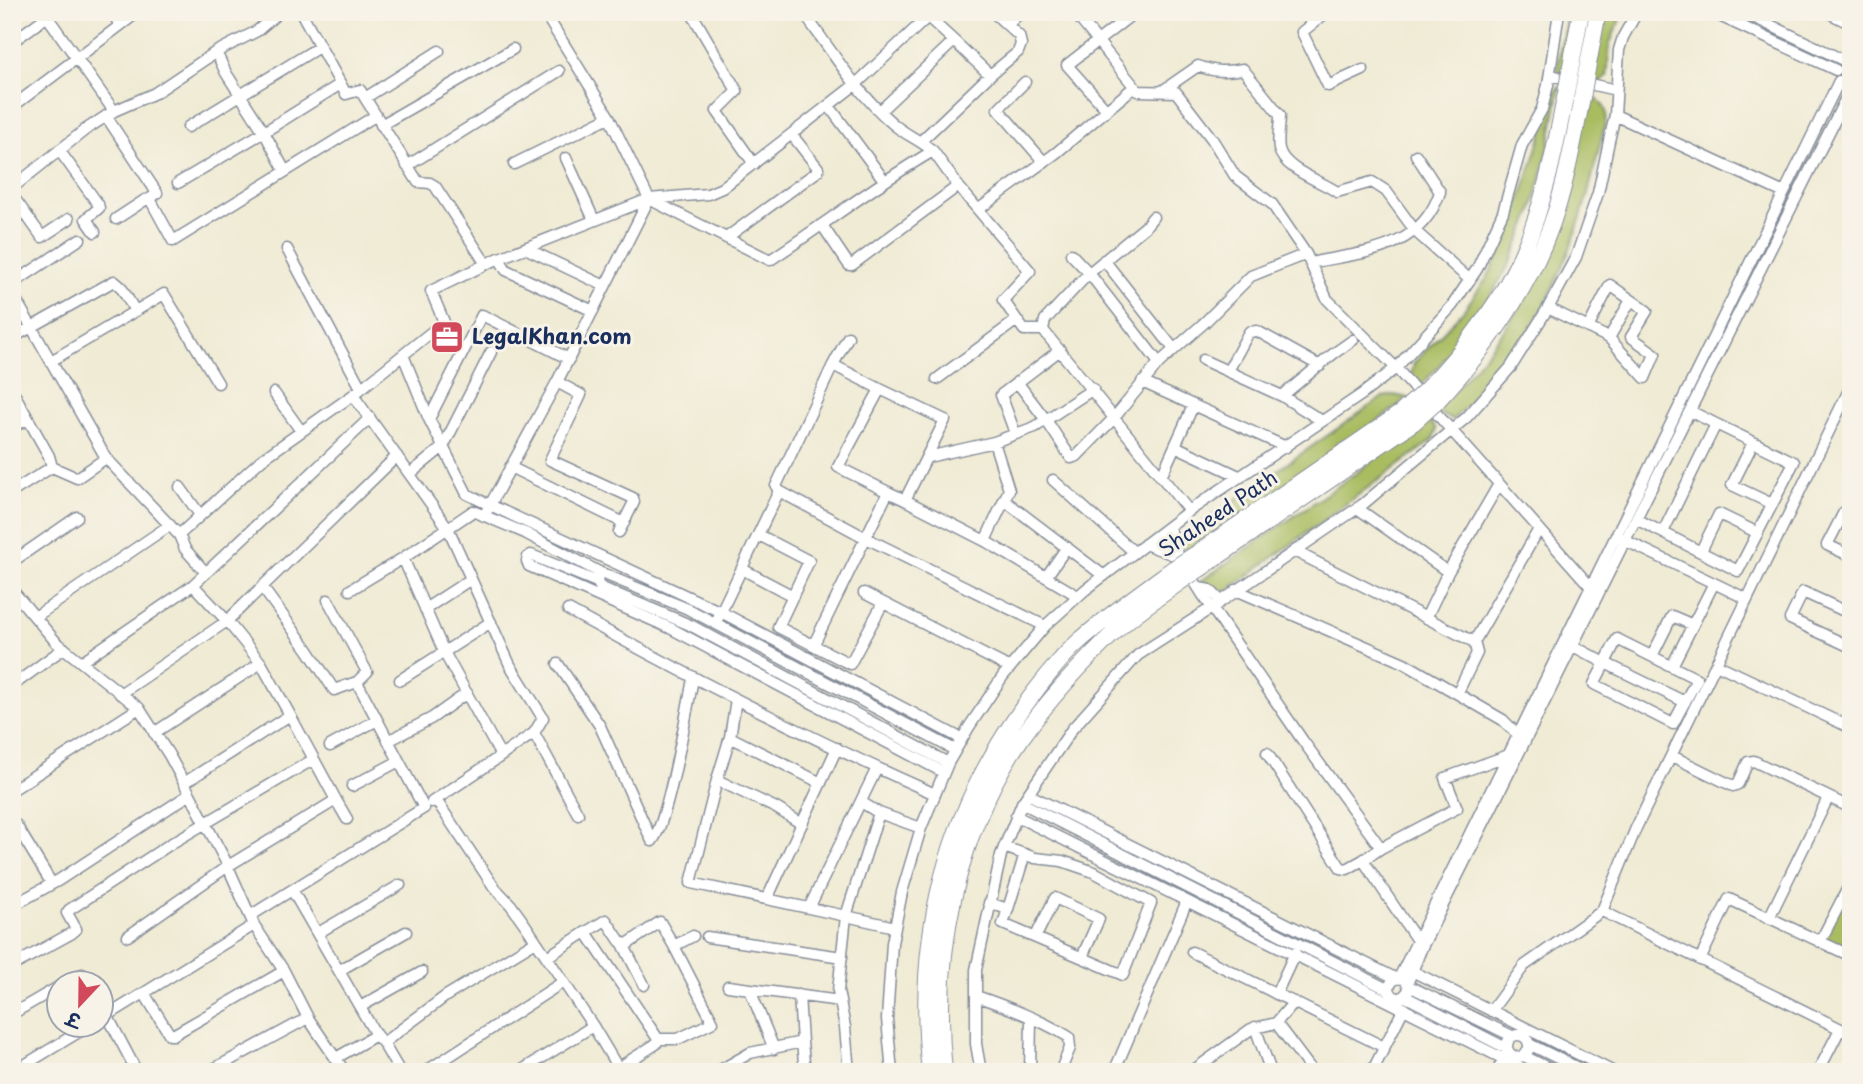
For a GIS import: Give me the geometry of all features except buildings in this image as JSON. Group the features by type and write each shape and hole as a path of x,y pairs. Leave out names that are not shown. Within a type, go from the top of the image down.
{"highway":[{"name":"Shaheed Path","path":"930,1072 925,1034 925,973 934,911 948,853 971,793 1008,729 1049,674 1084,637 1408,417 1492,336 1506,317 1538,259 1563,188 1578,73 1581,12"},
{"name":"Shaheed Path","path":"1578,73 1598,12"},
{"name":"Shaheed Path","path":"944,1072 940,1030 945,940 963,858 988,796 1021,738 1063,684 1185,566"}],"street":[{"path":"112,12 120,25"},
{"path":"12,107 138,12"},
{"path":"15,181 110,114 155,93 216,52 257,31 279,12"},
{"path":"301,12 346,94 360,90 418,182 435,186 486,264"},
{"path":"691,12 737,91 718,111 754,164"},
{"path":"921,141 1018,52 1021,44 1019,36 993,12"},
{"path":"1007,25 1020,12"},
{"path":"1074,12 1138,91 1176,92 1212,139 1235,176 1272,204 1308,258 1327,299 1396,368 1590,586"},
{"path":"1107,110 1067,65 1135,12"},
{"path":"1328,12 1302,32 1328,86 1363,70"},
{"path":"892,1072 887,1019 895,927 902,892 921,828 955,750 1010,667 1045,626 1078,596 1189,511 1286,447 1396,368 1452,306 1470,280 1503,212 1522,145 1542,108 1550,75 1559,12"},
{"path":"981,1072 976,1044 976,970 989,903 1004,847 1025,799 1072,729 1138,655 1357,508 1466,417 1510,368 1576,257 1598,193 1615,115 1619,50 1637,12"},
{"path":"1711,12 1844,62"},
{"path":"1372,1072 1384,1047 1419,943 1517,733 1590,586 1620,538 1636,519 1851,88 1844,62 1743,12"},
{"path":"1827,12 1851,24"},
{"path":"12,42 48,14 157,193 116,219"},
{"path":"808,14 856,84 894,125 933,151 958,186 1030,271 1003,300 1024,330 1043,330"},
{"path":"179,535 261,460 357,391 444,323 431,291 499,258 649,199 708,194 722,188 856,84 931,15 990,75"},
{"path":"549,20 609,117 649,199 770,260 884,180 933,151"},
{"path":"880,111 954,41"},
{"path":"188,127 319,47"},
{"path":"150,199 173,240 285,171 513,50"},
{"path":"365,98 439,51"},
{"path":"216,52 285,171"},
{"path":"1419,943 1573,646 1620,538 1844,62"},
{"path":"1162,91 1198,66 1212,71 1231,72 1243,69 1280,115 1279,150 1285,158 1305,175 1337,192 1372,182 1382,187 1416,232 1470,280"},
{"path":"407,166 559,71"},
{"path":"1550,75 1616,90"},
{"path":"1025,82 998,109 1044,162"},
{"path":"178,183 340,85"},
{"path":"979,209 1044,162 1135,87"},
{"path":"829,106 884,180"},
{"path":"1615,115 1784,193"},
{"path":"514,164 609,117"},
{"path":"726,238 818,171 792,135"},
{"path":"59,150 98,204 99,208 86,219 94,232"},
{"path":"1017,382 1071,458 1077,456 1114,418 1158,362 1204,323 1251,276 1308,258 1384,248 1416,232 1437,202 1440,192 1416,155"},
{"path":"566,158 594,220"},
{"path":"822,225 849,265 852,265 958,186"},
{"path":"12,195 42,237 69,219"},
{"path":"487,510 569,359 649,199"},
{"path":"1153,217 1145,227 1088,272 1045,320 1043,330 1189,511"},
{"path":"12,284 80,239"},
{"path":"525,248 605,286"},
{"path":"116,1010 252,920 292,890 424,808 501,756 534,733 543,719 510,665 448,528 370,418 287,249"},
{"path":"1071,254 1158,362"},
{"path":"499,258 506,270 593,311"},
{"path":"1104,260 1174,348"},
{"path":"12,338 114,281 121,287 135,311"},
{"path":"1548,308 1588,328 1609,338 1645,378 1655,354 1631,337 1647,311 1610,285 1588,328"},
{"path":"12,293 106,458 179,535 185,549 206,573"},
{"path":"51,361 163,294 218,383"},
{"path":"1609,338 1631,300"},
{"path":"429,419 482,315 569,359"},
{"path":"937,379 1017,320"},
{"path":"1228,371 1249,332 1256,331 1320,366"},
{"path":"848,337 776,486 779,491 866,538 1045,626"},
{"path":"1282,396 1353,340"},
{"path":"1015,433 1001,395 1059,350"},
{"path":"410,474 443,447 491,352"},
{"path":"403,355 429,419 467,494 487,510 598,577 600,587 690,625 946,768"},
{"path":"1203,360 1282,396 1322,421"},
{"path":"833,365 945,420 905,500"},
{"path":"510,467 621,527 634,502 633,498 550,460 581,395 557,382"},
{"path":"1142,382 1286,447"},
{"path":"1491,1011 1524,966 1602,911 1636,828 1851,386"},
{"path":"880,389 838,467 985,541 1078,596"},
{"path":"928,457 993,442 1035,427 1093,389"},
{"path":"12,390 49,456 52,467"},
{"path":"274,393 301,431"},
{"path":"1161,477 1193,406"},
{"path":"1636,519 1738,571 1794,462 1690,411"},
{"path":"81,662 193,585 370,418"},
{"path":"12,428 27,419"},
{"path":"1663,532 1716,424"},
{"path":"985,541 1009,490 993,442"},
{"path":"1754,443 1732,485 1772,503"},
{"path":"1175,446 1241,477"},
{"path":"120,694 227,621 397,457"},
{"path":"52,467 77,478 106,458"},
{"path":"12,492 52,467"},
{"path":"1053,480 1134,552"},
{"path":"1426,618 1448,572 1499,484"},
{"path":"180,487 201,515"},
{"path":"716,624 779,491"},
{"path":"813,646 888,492"},
{"path":"1004,500 1104,576"},
{"path":"1357,508 1448,572"},
{"path":"350,590 473,511 487,510 721,612 962,739"},
{"path":"1851,515 1844,512 1828,545 1851,556"},
{"path":"1701,551 1719,514 1758,533"},
{"path":"12,562 77,517"},
{"path":"35,617 170,525"},
{"path":"1169,526 1185,566 1201,592 1201,615"},
{"path":"1458,692 1477,653 1475,642 1539,529"},
{"path":"759,535 809,561 778,627 850,664 883,603"},
{"path":"1620,538 1747,599"},
{"path":"1145,544 1185,566"},
{"path":"1046,576 1067,547"},
{"path":"1294,551 1475,642"},
{"path":"946,768 670,628 529,566 528,557 531,555 688,609 955,750"},
{"path":"403,558 444,652 501,756"},
{"path":"742,569 793,596"},
{"path":"425,609 471,579"},
{"path":"1672,666 1714,583"},
{"path":"193,585 261,663 347,819"},
{"path":"262,587 334,690 357,682 367,672 328,600"},
{"path":"12,590 64,648 139,708 190,794 228,866 252,920 284,971 308,1018 345,1072"},
{"path":"1236,590 1404,663 1458,692 1503,720 1517,733"},
{"path":"1201,592 1219,601 1303,741 1381,848"},
{"path":"1851,614 1803,592 1790,619 1851,648"},
{"path":"864,593 1010,667"},
{"path":"568,610 693,679 935,794"},
{"path":"1652,656 1672,616 1693,625"},
{"path":"400,680 491,622"},
{"path":"1617,639 1652,656 1697,679 1673,724 1594,684 1617,639"},
{"path":"1573,646 1685,702"},
{"path":"12,686 64,648"},
{"path":"154,733 261,663"},
{"path":"558,664 600,726 652,841 657,836 667,802 693,679"},
{"path":"1716,664 1851,728"},
{"path":"357,682 424,808"},
{"path":"388,741 432,718 467,693"},
{"path":"736,699 730,737 716,780 691,883 895,927"},
{"path":"12,790 139,708"},
{"path":"184,783 290,715"},
{"path":"330,746 377,720"},
{"path":"534,733 578,814"},
{"path":"730,737 821,783"},
{"path":"766,899 837,748"},
{"path":"1267,753 1341,868 1347,869 1457,808 1445,778 1506,756"},
{"path":"1672,756 1733,786 1738,784 1748,762 1754,761 1851,808"},
{"path":"12,966 72,933 76,929 67,913 69,910 314,759"},
{"path":"352,786 399,761"},
{"path":"809,908 877,768"},
{"path":"716,780 776,808 802,824"},
{"path":"12,906 52,884 190,794"},
{"path":"1769,918 1828,797"},
{"path":"1025,799 1512,1036 1524,1037 1529,1044 1586,1072"},
{"path":"1025,799 1389,990 1395,998 1404,983"},
{"path":"128,936 228,866 337,800"},
{"path":"436,800 494,887 511,905 547,957 618,1068 625,1068 656,1044 658,1039"},
{"path":"861,802 879,813 921,828"},
{"path":"849,1072 838,991 846,916 879,813"},
{"path":"1016,816 1295,953 1404,983 1491,1011 1614,1072"},
{"path":"14,823 52,884"},
{"path":"1004,847 1094,872 1151,903 1123,975 1003,924 1025,854"},
{"path":"1363,860 1419,943"},
{"path":"1821,942 1851,883"},
{"path":"318,933 400,885"},
{"path":"292,890 400,1072"},
{"path":"1036,936 1055,898 1099,919 1082,957"},
{"path":"1700,960 1729,899 1851,956"},
{"path":"1114,1072 1187,901"},
{"path":"989,903 1007,909"},
{"path":"1602,911 1851,1034"},
{"path":"547,957 606,920 623,944 644,985"},
{"path":"623,944 626,945 660,922 713,1022 678,1039 658,1039"},
{"path":"340,970 405,932"},
{"path":"586,932 658,1039"},
{"path":"674,946 693,936"},
{"path":"706,937 842,957"},
{"path":"336,1058 380,1039 536,941"},
{"path":"1192,952 1384,1047"},
{"path":"1276,993 1295,953"},
{"path":"144,993 170,1035 284,971"},
{"path":"360,1007 422,972"},
{"path":"425,1072 563,982"},
{"path":"1389,990 1390,983 1404,983 1513,1057 1530,1072"},
{"path":"728,986 840,1000"},
{"path":"750,990 774,1049"},
{"path":"12,1014 46,994"},
{"path":"799,995 805,1072"},
{"path":"976,996 1023,1013 1069,1037 1070,1048 1060,1072"},
{"path":"1191,1072 1255,1027 1276,1024 1294,1002"},
{"path":"208,1072 308,1018"},
{"path":"1030,1072 1031,1019"},
{"path":"1276,1024 1313,1072"},
{"path":"519,1072 593,1026"},
{"path":"1255,1027 1271,1072"},
{"path":"1818,1072 1839,1029"},
{"path":"1497,1072 1506,1053 1507,1041 1512,1036"},
{"path":"116,1037 137,1072"},
{"path":"13,1072 69,1038"},
{"path":"717,1072 750,1053 802,1042"},
{"path":"1519,1063 1529,1044"},
{"path":"1519,1063 1556,1072"}],"green space":[{"path":"1567,12 1577,12 1563,77 1557,68"},
{"path":"1602,12 1623,12 1610,43 1607,77 1601,82 1590,83"},
{"path":"1560,86 1549,147 1532,212 1511,261 1473,327 1418,389 1411,376 1414,363 1463,311 1487,278 1499,255 1512,225 1542,134 1551,94"},
{"path":"1588,93 1603,106 1606,121 1586,200 1569,251 1548,299 1513,355 1452,420 1435,411 1497,340 1528,293 1549,246"},
{"path":"1394,395 1408,398 1306,475 1185,552 1183,536 1383,397"},
{"path":"1427,418 1436,429 1433,440 1227,591 1215,590 1201,581 1355,474"},
{"path":"1851,877 1851,954 1821,940"}],"place":[{"name":"LegalKhan.com","path":"447,337"}]}
